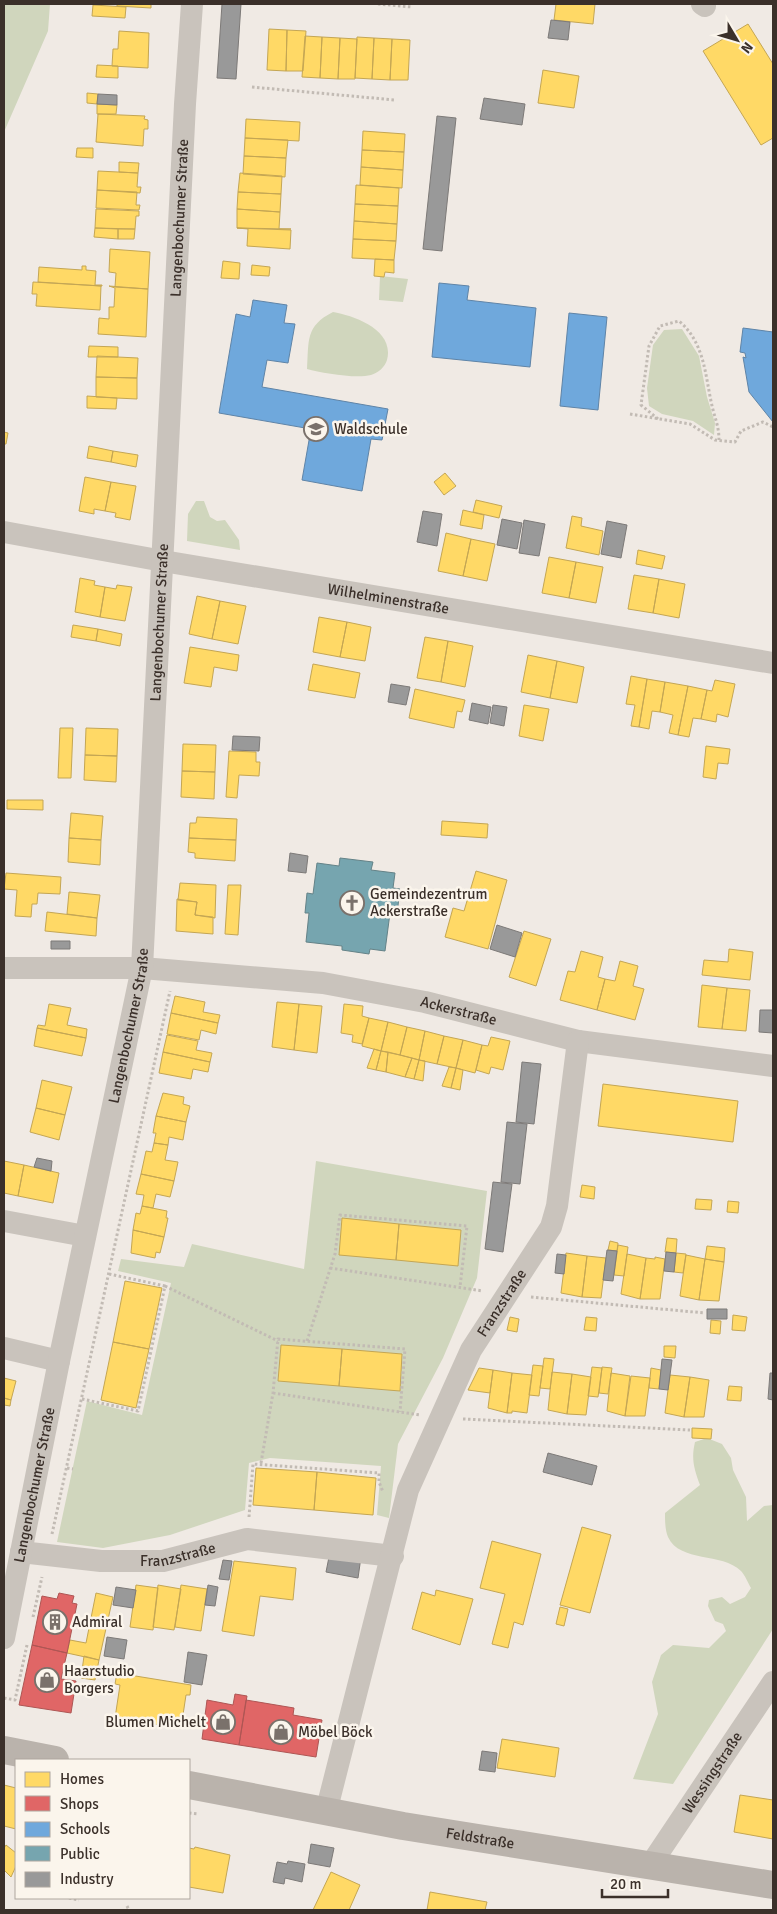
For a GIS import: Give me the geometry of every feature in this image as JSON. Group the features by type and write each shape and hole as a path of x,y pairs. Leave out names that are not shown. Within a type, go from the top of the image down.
{"main road":[{"path":"4,1750 51,1759"},
{"name":"Feldstraße","path":"190,1785 403,1826 773,1884"}],"street":[{"name":"Langenbochumer Straße","path":"4,1638 59,1360 142,968 192,4"},
{"name":"Wilhelminenstraße","path":"4,532 163,561 773,663"},
{"name":"Ackerstraße","path":"4,968 142,968 323,983 425,1002 578,1041 773,1066"},
{"name":"Franzstraße","path":"326,1812 393,1556 408,1490 471,1350 551,1227 557,1206 578,1041"},
{"path":"4,1221 85,1236"},
{"path":"4,1348 59,1360"},
{"name":"Franzstraße","path":"21,1552 101,1562 163,1561 247,1539 393,1556"},
{"name":"Wessingstraße","path":"651,1864 773,1682"}],"path":[{"path":"378,4 412,7"},
{"path":"252,87 395,100"},
{"path":"658,418 641,405 650,346 660,326 679,321 690,330 702,354 713,411 719,428 719,440"},
{"path":"630,414 690,424 719,440 735,442 740,431 763,422 773,427"},
{"path":"32,1623 82,1400 170,990 172,971"},
{"path":"307,1341 336,1254 340,1215 467,1226 460,1288"},
{"path":"109,1274 165,1286 278,1341 307,1341 405,1349 400,1412"},
{"path":"82,1400 138,1411 165,1286"},
{"path":"261,1464 273,1393 278,1341"},
{"path":"273,1393 439,1418 690,1430"},
{"path":"247,1539 253,1464 379,1472 379,1482 399,1530"},
{"path":"67,1468 73,1469"},
{"path":"4,1698 15,1700 27,1642"},
{"path":"74,1899 79,1900"},
{"path":"127,1906 129,1910"}],"green space":[{"path":"4,4 50,4 48,31 4,132"},
{"path":"380,276 408,279 403,302 379,300"},
{"path":"333,312 362,321 371,326 385,340 388,349 387,360 379,371 365,376 348,376 307,369 310,335 317,323"},
{"path":"682,329 699,356 707,397 715,423 714,435 693,421 662,414 649,406 647,388 653,345 664,330"},
{"path":"196,501 204,501 210,517 217,521 225,520 239,540 240,550 187,541 188,514"},
{"path":"316,1161 487,1191 477,1278 443,1358 398,1444 389,1518 377,1515 381,1466 270,1458 249,1463 245,1510 170,1535 103,1548 57,1542 87,1401 142,1415 171,1283 118,1271 121,1259 184,1267 192,1244 304,1269"},
{"path":"707,1438 722,1444 731,1458 733,1470 746,1497 747,1521 764,1506 773,1505 773,1629 673,1784 633,1779 658,1714 652,1682 661,1655 673,1645 709,1648 726,1631 723,1624 715,1621 708,1606 709,1600 722,1597 730,1604 745,1597 751,1588 741,1571 733,1565 682,1551 674,1545 667,1534 665,1513 700,1485 693,1454 695,1442"}],"building: Homes":[{"path":"117,4 151,4 151,8 117,6"},
{"path":"556,4 595,4 593,24 554,20"},
{"path":"93,5 126,7 125,18 92,16"},
{"path":"748,24 773,64 773,138 761,145 703,51"},
{"path":"269,29 287,30 286,71 267,70"},
{"path":"287,30 306,31 303,71 286,71"},
{"path":"119,31 149,33 148,68 112,66 113,49 118,49"},
{"path":"305,36 322,37 320,78 302,77"},
{"path":"322,37 340,38 338,79 320,78"},
{"path":"357,37 374,38 372,79 355,78"},
{"path":"340,38 357,39 355,79 338,79"},
{"path":"374,38 392,39 390,80 372,79"},
{"path":"392,39 410,40 408,80 390,80"},
{"path":"97,65 118,66 118,78 96,77"},
{"path":"543,70 579,76 574,108 538,103"},
{"path":"87,93 98,94 97,104 87,103"},
{"path":"97,104 117,105 116,114 97,114"},
{"path":"98,114 145,116 144,119 148,120 148,129 144,129 143,146 96,142"},
{"path":"246,119 300,122 299,141 245,138"},
{"path":"363,131 405,134 404,152 362,150"},
{"path":"245,138 288,140 286,158 244,156"},
{"path":"77,148 93,148 93,158 76,157"},
{"path":"362,150 404,152 403,170 361,167"},
{"path":"244,156 286,158 285,177 243,174"},
{"path":"119,162 139,163 138,173 119,172"},
{"path":"361,167 403,170 402,188 360,185"},
{"path":"98,171 138,173 137,187 141,187 140,193 97,190"},
{"path":"240,173 282,176 281,194 238,192"},
{"path":"356,185 399,188 398,206 355,204"},
{"path":"97,190 137,192 136,205 140,205 139,210 96,208"},
{"path":"238,192 281,194 280,212 237,209"},
{"path":"355,204 398,206 397,224 354,221"},
{"path":"96,209 139,211 139,216 136,216 135,229 95,228"},
{"path":"237,209 280,212 279,229 237,228"},
{"path":"354,221 397,224 396,241 353,239"},
{"path":"95,228 118,229 118,239 94,237"},
{"path":"237,228 291,230 290,249 247,246 248,229"},
{"path":"118,229 135,229 134,239 118,239"},
{"path":"353,239 396,241 394,260 352,258"},
{"path":"110,249 150,252 148,289 115,287 116,273 109,272"},
{"path":"375,259 394,260 394,273 385,272 384,277 374,276"},
{"path":"223,261 240,263 239,279 221,278"},
{"path":"252,265 270,267 269,276 251,275"},
{"path":"82,266 86,266 86,270 96,271 95,285 102,286 38,282 39,267 82,270"},
{"path":"33,282 101,286 100,310 36,306 37,294 32,294"},
{"path":"109,286 148,289 146,337 98,334 99,318 109,319 109,307 114,307 115,288"},
{"path":"89,346 118,347 118,357 88,357"},
{"path":"97,356 138,358 137,378 96,377"},
{"path":"96,377 137,378 137,399 96,397"},
{"path":"87,396 117,398 116,409 87,408"},
{"path":"4,432 8,433 6,444 4,444"},
{"path":"89,446 113,451 111,462 87,458"},
{"path":"113,451 138,455 136,467 111,462"},
{"path":"445,473 456,486 444,495 434,482"},
{"path":"85,477 111,482 105,511 94,509 94,514 79,511"},
{"path":"111,482 136,486 130,520 115,517 116,513 105,511"},
{"path":"476,500 502,506 499,518 473,512"},
{"path":"463,510 484,515 482,529 460,525"},
{"path":"572,516 582,518 581,526 603,531 599,555 566,548"},
{"path":"446,533 471,539 463,576 438,571"},
{"path":"471,539 495,544 487,581 463,576"},
{"path":"638,550 665,556 662,569 636,564"},
{"path":"549,557 576,562 569,598 542,593"},
{"path":"576,562 603,567 596,603 569,598"},
{"path":"634,575 659,579 653,613 628,609"},
{"path":"80,578 95,581 94,585 105,587 100,617 75,612"},
{"path":"659,579 685,584 679,618 653,613"},
{"path":"117,585 132,587 125,621 100,617 105,587 116,589"},
{"path":"197,596 220,601 212,639 189,634"},
{"path":"220,601 246,606 238,644 212,639"},
{"path":"319,617 347,622 340,657 313,652"},
{"path":"347,622 371,627 365,661 340,657"},
{"path":"73,625 98,629 96,641 71,637"},
{"path":"98,629 122,634 120,646 96,641"},
{"path":"425,637 448,641 441,682 417,678"},
{"path":"448,641 473,646 465,687 441,682"},
{"path":"190,647 239,655 237,671 214,667 211,687 184,683"},
{"path":"528,655 557,661 550,698 521,692"},
{"path":"557,661 584,667 577,703 550,698"},
{"path":"313,664 360,673 355,698 308,690"},
{"path":"631,676 647,679 639,727 631,726 635,705 626,704"},
{"path":"647,679 665,682 660,712 652,711 649,729 639,727"},
{"path":"715,680 735,684 728,717 717,714 716,722 701,719 707,690 712,691"},
{"path":"665,682 688,686 678,735 669,733 673,715 660,712"},
{"path":"688,686 707,690 701,719 693,718 689,737 678,735"},
{"path":"415,689 465,700 462,712 457,711 454,728 409,718"},
{"path":"524,705 549,709 543,741 519,736"},
{"path":"60,728 73,728 71,778 58,778"},
{"path":"86,728 118,729 117,756 85,755"},
{"path":"183,744 216,745 215,772 182,771"},
{"path":"706,746 730,749 728,764 718,763 716,779 703,777"},
{"path":"229,751 256,752 256,762 260,762 259,776 239,775 237,798 226,797"},
{"path":"85,755 117,756 116,782 84,780"},
{"path":"182,771 215,772 214,799 181,797"},
{"path":"7,800 43,800 43,810 7,809"},
{"path":"71,813 103,816 101,840 69,838"},
{"path":"197,817 237,819 236,840 189,838 190,823 196,823"},
{"path":"442,821 488,824 487,838 441,835"},
{"path":"69,838 101,840 100,865 68,862"},
{"path":"189,838 236,840 235,861 195,858 195,853 188,852"},
{"path":"476,871 507,880 488,949 445,937 453,908 464,911"},
{"path":"6,873 61,877 60,894 38,893 37,904 32,904 31,917 15,916 17,890 4,889"},
{"path":"180,883 216,885 215,918 195,915 197,902 178,900"},
{"path":"228,885 241,885 238,935 225,934"},
{"path":"69,892 100,895 97,918 67,914"},
{"path":"177,899 197,902 195,915 213,917 213,934 176,931"},
{"path":"47,912 97,918 96,936 45,931"},
{"path":"524,931 551,939 536,986 509,977"},
{"path":"729,949 753,952 750,980 702,975 704,960 728,962"},
{"path":"581,951 603,957 598,977 605,979 597,1010 560,1000 568,971 575,972"},
{"path":"620,961 638,966 633,986 644,989 635,1020 597,1010 605,979 615,981"},
{"path":"702,985 727,988 722,1029 698,1027"},
{"path":"727,988 750,990 746,1031 722,1029"},
{"path":"175,996 205,1002 203,1012 220,1015 218,1023 171,1013"},
{"path":"277,1002 299,1004 294,1050 272,1047"},
{"path":"49,1004 71,1008 67,1025 87,1029 86,1038 37,1028 38,1025 45,1026"},
{"path":"299,1004 322,1006 317,1053 294,1050"},
{"path":"344,1004 363,1006 362,1016 369,1018 362,1044 352,1042 353,1035 341,1033"},
{"path":"171,1013 218,1023 216,1034 201,1030 199,1040 167,1034"},
{"path":"369,1018 388,1022 381,1051 362,1046"},
{"path":"388,1022 407,1027 400,1055 381,1051"},
{"path":"407,1027 425,1031 419,1060 400,1055"},
{"path":"37,1028 86,1038 82,1056 34,1046"},
{"path":"425,1031 444,1036 437,1064 419,1060"},
{"path":"167,1035 198,1041 196,1050 212,1053 210,1062 163,1052"},
{"path":"444,1036 463,1040 456,1068 437,1064"},
{"path":"491,1037 510,1041 503,1070 491,1067 489,1074 476,1070 482,1045 488,1046"},
{"path":"463,1040 482,1045 475,1073 456,1068"},
{"path":"374,1049 381,1051 376,1070 367,1068"},
{"path":"381,1051 388,1052 386,1072 376,1070"},
{"path":"163,1052 210,1062 208,1072 193,1069 191,1079 159,1073"},
{"path":"388,1052 412,1058 405,1077 386,1072"},
{"path":"412,1058 419,1060 414,1079 405,1077"},
{"path":"419,1060 425,1061 423,1081 414,1079"},
{"path":"449,1067 456,1068 451,1088 442,1086"},
{"path":"456,1068 463,1070 460,1090 451,1088"},
{"path":"42,1080 72,1087 65,1115 36,1108"},
{"path":"603,1084 738,1101 733,1142 598,1126"},
{"path":"163,1093 184,1097 183,1104 190,1106 186,1122 156,1116"},
{"path":"36,1108 65,1115 59,1140 30,1132"},
{"path":"156,1116 186,1122 183,1140 169,1137 168,1145 154,1143 156,1133 153,1133"},
{"path":"154,1143 168,1145 165,1160 178,1162 174,1181 141,1174 146,1151 152,1152"},
{"path":"4,1161 24,1165 18,1196 4,1193"},
{"path":"24,1165 59,1173 53,1203 18,1196"},
{"path":"141,1174 174,1181 170,1197 156,1194 153,1208 142,1206 144,1195 136,1194"},
{"path":"582,1185 595,1187 594,1199 580,1197"},
{"path":"696,1199 712,1200 711,1210 695,1209"},
{"path":"728,1201 739,1202 738,1213 727,1212"},
{"path":"142,1206 167,1211 166,1218 168,1218 164,1237 133,1230 136,1213 140,1214"},
{"path":"342,1218 399,1224 396,1260 339,1255"},
{"path":"399,1224 461,1230 458,1266 396,1260"},
{"path":"133,1230 164,1237 160,1253 156,1252 155,1258 131,1253"},
{"path":"667,1238 677,1239 676,1253 665,1252"},
{"path":"610,1241 618,1243 617,1251 608,1250"},
{"path":"618,1245 628,1247 624,1276 614,1275"},
{"path":"707,1246 725,1248 724,1262 705,1259"},
{"path":"566,1253 587,1256 582,1297 561,1293"},
{"path":"676,1253 686,1254 683,1273 674,1272"},
{"path":"627,1254 646,1258 640,1299 621,1294"},
{"path":"686,1255 705,1259 699,1300 680,1296"},
{"path":"587,1256 606,1258 601,1298 582,1297"},
{"path":"655,1257 665,1259 660,1299 640,1299 646,1258 655,1259"},
{"path":"705,1259 724,1262 719,1301 699,1300"},
{"path":"125,1281 162,1288 149,1349 113,1342"},
{"path":"733,1315 747,1317 745,1331 732,1330"},
{"path":"510,1317 519,1319 517,1332 507,1330"},
{"path":"586,1317 597,1318 596,1331 584,1330"},
{"path":"711,1320 721,1321 720,1334 710,1333"},
{"path":"113,1342 149,1349 136,1408 101,1400"},
{"path":"281,1345 342,1349 339,1386 278,1381"},
{"path":"664,1346 676,1346 675,1358 664,1357"},
{"path":"342,1349 402,1354 400,1391 339,1386"},
{"path":"544,1358 554,1359 550,1389 540,1388"},
{"path":"533,1365 543,1366 539,1396 529,1395"},
{"path":"592,1367 602,1368 598,1397 588,1396"},
{"path":"602,1367 612,1368 608,1394 599,1393"},
{"path":"479,1368 493,1370 490,1393 468,1390"},
{"path":"651,1368 661,1370 659,1389 649,1388"},
{"path":"493,1370 512,1373 507,1413 488,1408"},
{"path":"552,1372 572,1374 567,1414 548,1410"},
{"path":"512,1373 532,1375 527,1413 512,1411 512,1413 507,1413"},
{"path":"611,1373 630,1376 625,1416 607,1411"},
{"path":"572,1374 591,1377 586,1415 567,1414"},
{"path":"670,1375 690,1377 684,1417 665,1413"},
{"path":"631,1376 650,1378 645,1416 625,1416"},
{"path":"690,1377 709,1380 704,1417 684,1417"},
{"path":"4,1378 16,1381 11,1400 4,1398"},
{"path":"729,1386 742,1387 741,1401 727,1400"},
{"path":"4,1398 11,1400 10,1406 4,1405"},
{"path":"692,1428 712,1429 711,1439 692,1438"},
{"path":"256,1468 317,1472 314,1510 253,1505"},
{"path":"317,1472 376,1478 373,1515 314,1510"},
{"path":"582,1527 611,1535 590,1613 560,1605"},
{"path":"492,1541 541,1554 523,1625 514,1622 508,1648 492,1644 505,1594 480,1588"},
{"path":"234,1561 296,1568 293,1600 260,1596 254,1636 222,1631"},
{"path":"136,1585 158,1588 153,1630 130,1627"},
{"path":"158,1585 181,1589 174,1630 153,1627"},
{"path":"181,1585 207,1589 201,1631 175,1627"},
{"path":"436,1590 473,1599 460,1645 412,1629 422,1592 435,1596"},
{"path":"96,1593 113,1597 99,1660 67,1653 70,1640 86,1643"},
{"path":"560,1607 568,1609 564,1626 556,1624"},
{"path":"84,1656 99,1660 95,1680 81,1678"},
{"path":"117,1673 191,1685 190,1695 186,1695 181,1728 115,1718 120,1685 115,1684"},
{"path":"502,1739 559,1748 555,1777 497,1768"},
{"path":"4,1785 15,1788 15,1829 4,1826"},
{"path":"740,1795 773,1800 773,1839 734,1832"},
{"path":"6,1845 15,1852 15,1868 11,1877 4,1870 4,1848"},
{"path":"195,1847 230,1855 223,1893 190,1887 190,1848 194,1849"},
{"path":"331,1872 360,1885 349,1910 313,1910"},
{"path":"430,1892 487,1902 485,1910 427,1910"}],"building: Shops":[{"name":"Admiral","path":"59,1593 74,1596 72,1603 77,1604 67,1653 32,1645 42,1596 57,1599"},
{"name":"Haarstudio Borgers","path":"32,1645 67,1653 61,1679 76,1681 71,1713 19,1705"},
{"name":"Blumen Michelt","path":"235,1694 247,1696 239,1745 202,1739 207,1700 233,1705"},
{"name":"Möbel Böck","path":"246,1700 294,1708 293,1715 322,1720 316,1757 239,1745"}],"building: Schools":[{"path":"439,283 469,286 467,300 536,308 530,367 432,357"},
{"path":"253,300 287,305 284,323 295,324 288,363 267,360 262,387 388,409 382,440 371,439 362,491 302,480 311,429 219,413 236,314 250,317"},
{"path":"569,313 607,317 598,410 560,406"},
{"path":"743,328 773,332 773,422 749,392 743,357 746,358 745,353 740,352"}],"building: Public":[{"name":"Gemeindezentrum Ackerstraße","path":"340,858 373,862 371,870 395,873 393,888 400,889 397,914 390,913 385,951 370,949 369,954 342,950 342,946 306,942 309,913 305,913 307,893 313,894 317,863 339,866"}],"building: Industry":[{"path":"222,4 241,4 236,79 217,78"},
{"path":"551,20 570,22 568,40 548,38"},
{"path":"98,94 117,95 117,105 97,104"},
{"path":"484,98 525,104 522,125 480,119"},
{"path":"437,116 456,118 442,251 423,249"},
{"path":"423,511 442,514 437,546 417,542"},
{"path":"502,519 522,523 517,549 497,545"},
{"path":"524,520 545,524 539,556 519,553"},
{"path":"607,521 627,525 621,558 601,554"},
{"path":"391,684 410,687 406,705 388,702"},
{"path":"472,703 491,707 488,724 469,720"},
{"path":"493,705 507,707 504,726 490,723"},
{"path":"233,736 260,737 259,751 232,750"},
{"path":"290,853 308,856 306,873 288,871"},
{"path":"497,925 522,933 515,957 490,949"},
{"path":"51,941 70,941 70,949 51,949"},
{"path":"760,1010 773,1010 773,1033 759,1032"},
{"path":"522,1062 541,1064 534,1124 516,1122"},
{"path":"507,1122 527,1124 520,1184 501,1182"},
{"path":"37,1158 52,1161 51,1171 34,1167"},
{"path":"493,1182 512,1184 503,1252 485,1249"},
{"path":"607,1250 617,1251 613,1281 603,1280"},
{"path":"666,1252 676,1253 674,1272 664,1271"},
{"path":"557,1254 566,1255 564,1274 555,1273"},
{"path":"707,1309 727,1309 727,1319 707,1319"},
{"path":"662,1359 672,1360 668,1390 659,1389"},
{"path":"770,1373 773,1373 773,1400 768,1399"},
{"path":"548,1453 597,1466 592,1485 543,1472"},
{"path":"330,1552 361,1557 358,1578 326,1572"},
{"path":"223,1560 232,1561 229,1580 219,1579"},
{"path":"208,1585 218,1587 215,1606 205,1605"},
{"path":"116,1587 136,1590 133,1608 113,1605"},
{"path":"107,1637 127,1640 124,1659 104,1656"},
{"path":"188,1652 207,1655 202,1685 184,1682"},
{"path":"482,1751 497,1753 495,1772 479,1770"},
{"path":"311,1844 334,1848 330,1867 308,1863"},
{"path":"288,1861 305,1864 302,1882 285,1878 284,1884 273,1882 277,1862 287,1864"}],"place":[{"name":"Waldschule","path":"316,429"},
{"name":"Gemeindezentrum Ackerstraße","path":"352,903"},
{"name":"Admiral","path":"55,1622"},
{"name":"Haarstudio Borgers","path":"47,1680"},
{"name":"Blumen Michelt","path":"223,1722"},
{"name":"Möbel Böck","path":"281,1732"}]}
